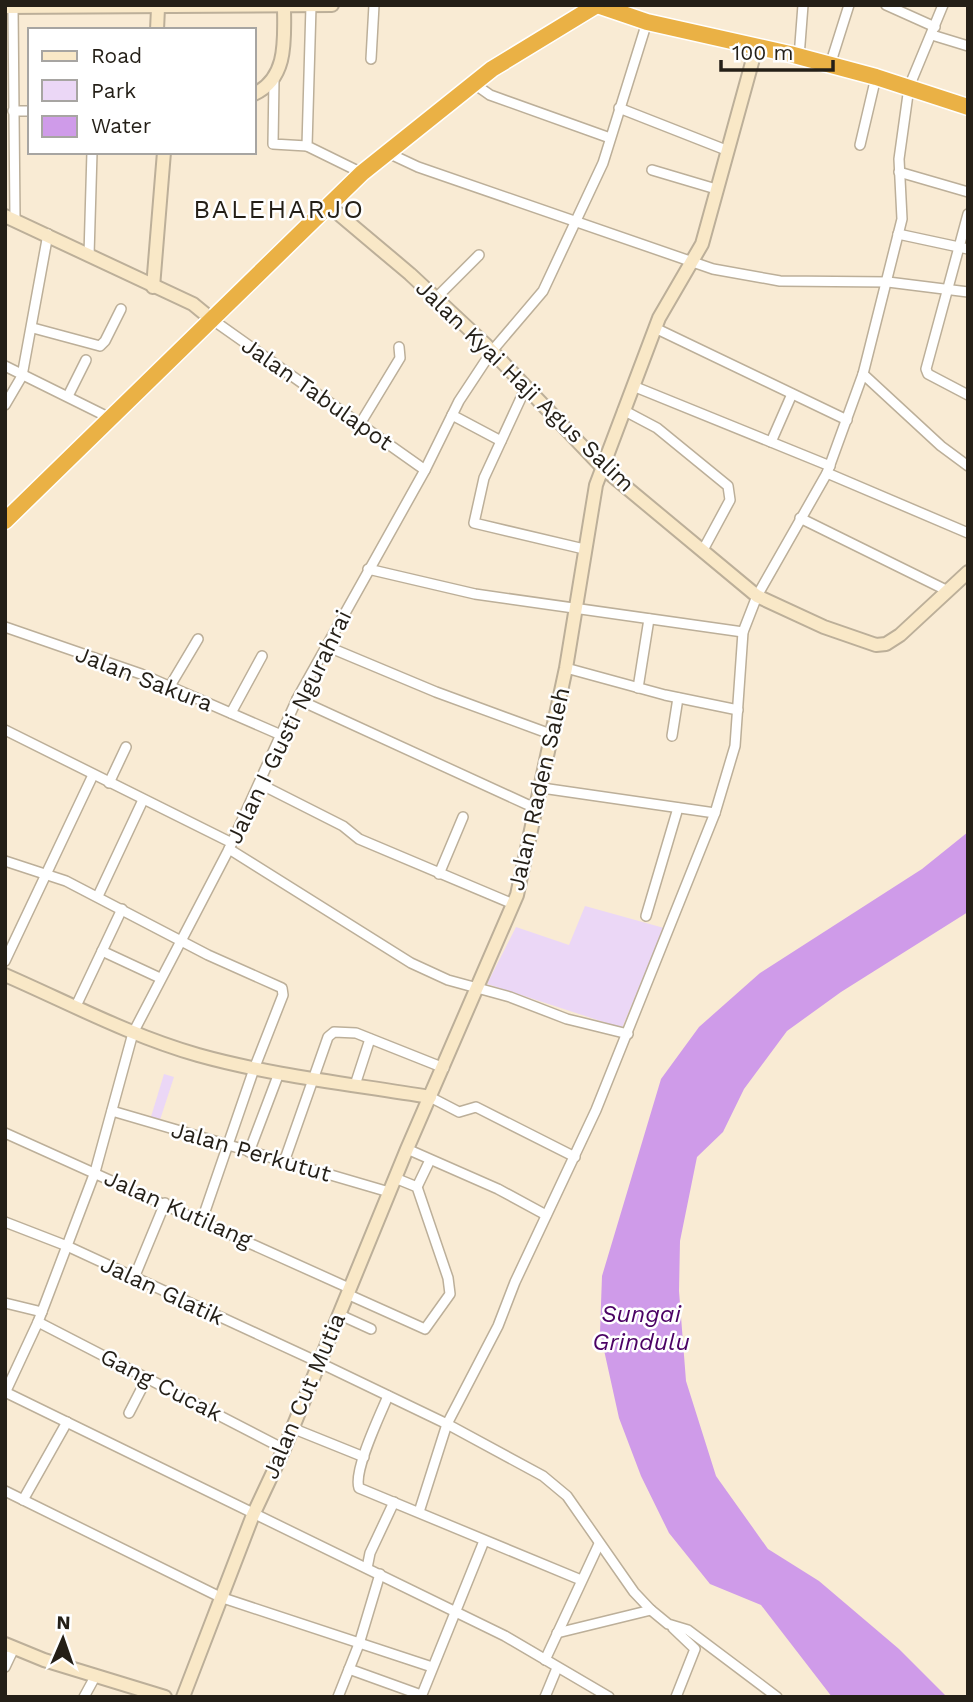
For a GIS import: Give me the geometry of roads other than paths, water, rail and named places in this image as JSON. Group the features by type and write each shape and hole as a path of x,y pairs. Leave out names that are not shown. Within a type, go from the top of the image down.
{"highway":[{"path":"5,521 210,318 386,152 473,83 597,5 647,22 830,65 968,107"}],"street":[{"path":"284,5 283,55 274,79 273,144 307,146 362,173"},
{"path":"210,318 193,304 10,218 13,111 9,7 332,5"},
{"path":"371,60 374,5"},
{"path":"799,57 803,5"},
{"path":"830,65 849,5"},
{"path":"886,5 933,31 968,46"},
{"path":"419,1512 447,1424 498,1326 546,1214 575,1157 628,1034 715,813 735,746 743,632 757,596 829,470 863,374 902,219 899,172 909,87 943,5"},
{"path":"307,146 311,6"},
{"path":"157,28 158,8"},
{"name":"Jalan I Gusti Ngurahrai","path":"5,1392 40,1317 95,1172 133,1033 230,846 297,699 425,470 452,415 492,351 543,291 576,222 610,138 647,22"},
{"name":"Jalan Raden Saleh","path":"430,1097 513,904 553,736 596,485 655,328 702,244 756,48"},
{"path":"860,145 876,78"},
{"path":"256,92 274,79"},
{"path":"473,83 490,95 610,138"},
{"path":"619,108 726,150"},
{"path":"13,111 28,111"},
{"path":"386,152 418,167 576,222 737,274 780,281 888,282 968,292"},
{"path":"89,255 92,154"},
{"path":"153,286 164,154"},
{"path":"652,170 716,189"},
{"path":"899,172 968,192"},
{"name":"Jalan Kyai Haji Agus Salim","path":"328,205 436,298 492,351 603,468 757,596 824,627 876,646 886,644 900,635 968,572"},
{"path":"968,214 956,248 926,369 928,374 968,396"},
{"path":"5,405 22,376 33,328 48,234"},
{"path":"898,234 968,249"},
{"path":"436,298 479,255"},
{"path":"33,328 100,346 121,309"},
{"name":"Jalan Tabulapot","path":"210,318 425,470"},
{"path":"655,328 847,420"},
{"path":"360,424 400,359 399,346"},
{"path":"68,396 86,360"},
{"path":"5,366 110,418"},
{"path":"863,374 940,446 968,466"},
{"path":"632,386 771,442 968,533"},
{"path":"526,387 484,478 474,523 584,549"},
{"path":"771,442 793,394"},
{"path":"623,410 657,428 728,486 730,500 703,550"},
{"path":"452,415 501,441"},
{"path":"800,518 948,591"},
{"path":"368,569 475,594 743,632"},
{"path":"638,688 649,620"},
{"name":"Jalan Sakura","path":"5,627 170,686 281,734"},
{"path":"170,686 198,639"},
{"path":"326,646 436,692 553,736"},
{"path":"231,713 262,656"},
{"path":"566,668 678,698 738,710"},
{"path":"672,736 678,698"},
{"path":"297,699 537,809"},
{"path":"5,730 230,846 411,963 448,980 567,1019 628,1034"},
{"path":"109,783 127,747"},
{"path":"5,961 93,775"},
{"path":"260,784 342,826 359,839 513,904"},
{"path":"542,788 715,813"},
{"path":"98,897 143,800"},
{"path":"646,916 678,808"},
{"path":"439,874 463,817"},
{"path":"5,861 45,873 98,897 208,955 282,988 284,995 226,1145 202,1220"},
{"path":"76,1006 122,909"},
{"path":"102,951 160,978"},
{"path":"5,975 133,1033 196,1054 254,1069 430,1097 459,1112 476,1107 575,1157"},
{"path":"284,1162 328,1037 334,1032 342,1030 370,1039 444,1068"},
{"path":"355,1085 370,1039"},
{"path":"249,1152 279,1073"},
{"name":"Jalan Cut Mutia","path":"183,1697 253,1515 285,1449 338,1314 430,1097"},
{"name":"Jalan Perkutut","path":"112,1111 389,1192"},
{"name":"Jalan Kutilang","path":"5,1133 202,1220 424,1329 450,1294 448,1278 417,1187"},
{"path":"407,1149 498,1189 546,1214"},
{"path":"395,1178 417,1187 430,1160"},
{"path":"134,1278 165,1203"},
{"name":"Jalan Glatik","path":"5,1222 134,1278 447,1424 557,1485 650,1610 668,1624"},
{"name":"Gang Cucak","path":"5,1303 40,1317 147,1378 285,1449"},
{"path":"338,1314 371,1329"},
{"path":"129,1413 147,1378"},
{"path":"5,1392 454,1611 609,1697"},
{"path":"388,1396 364,1457 358,1487 581,1580"},
{"path":"23,1500 67,1422"},
{"path":"292,1428 364,1457"},
{"path":"5,1491 220,1597 432,1667"},
{"path":"367,1568 370,1553 394,1502"},
{"path":"349,1669 421,1696 484,1541"},
{"path":"545,1660 599,1544"},
{"path":"338,1697 359,1644 380,1574"},
{"path":"557,1633 650,1610"},
{"path":"668,1624 695,1649 676,1697"},
{"path":"668,1624 688,1630 778,1697"},
{"path":"5,1667 10,1646 165,1697"},
{"path":"545,1697 557,1668"},
{"path":"84,1697 96,1675"}],"water":[{"name":"Sungai Grindulu","path":"968,832 968,912 841,992 787,1031 744,1089 723,1132 697,1157 680,1241 679,1291 686,1381 716,1476 768,1549 819,1581 899,1649 947,1697 832,1697 761,1605 710,1584 669,1533 641,1476 619,1418 600,1332 602,1276 661,1079 699,1027 760,973 922,869"}],"district":[{"name":"BALEHARJO","path":"279,209"}]}
